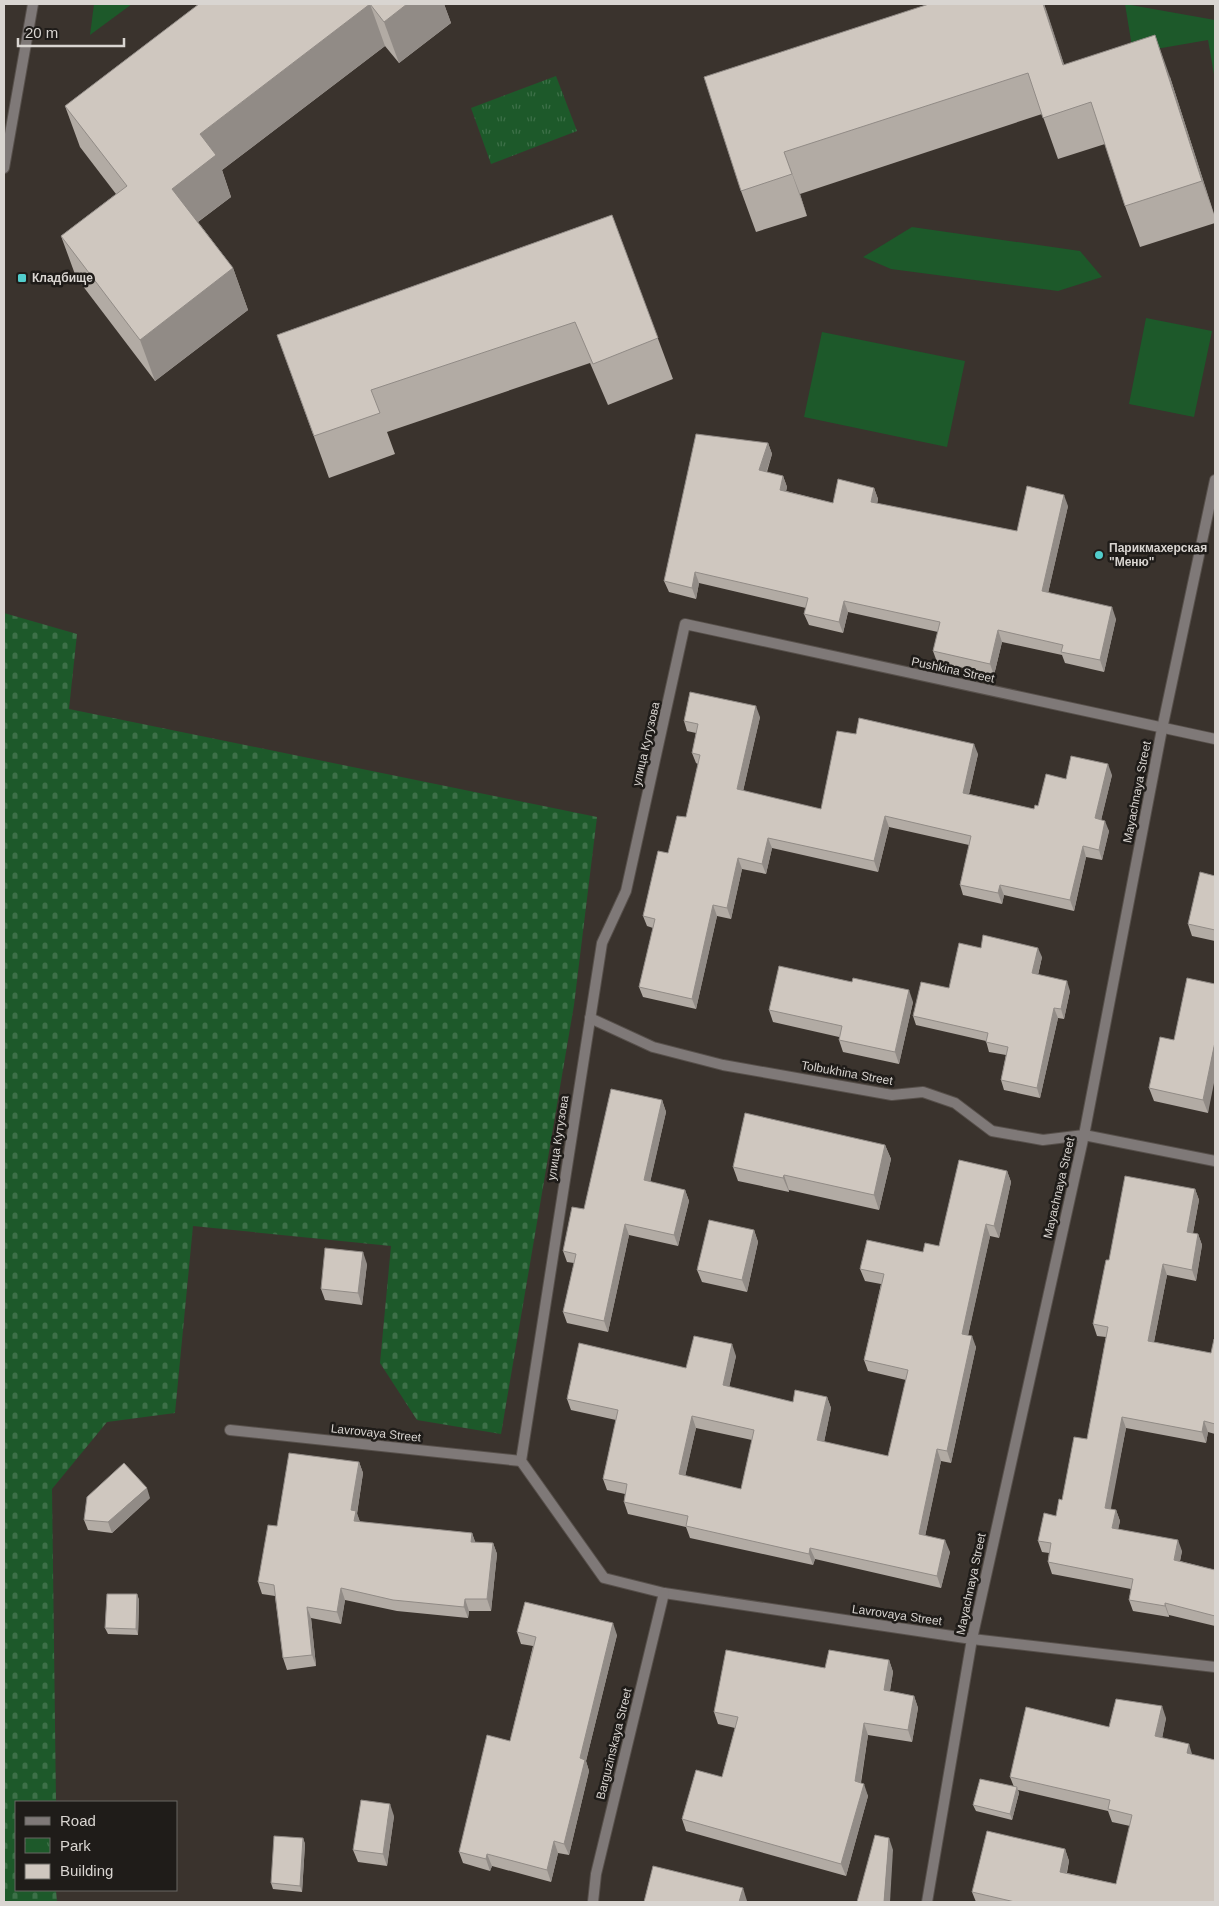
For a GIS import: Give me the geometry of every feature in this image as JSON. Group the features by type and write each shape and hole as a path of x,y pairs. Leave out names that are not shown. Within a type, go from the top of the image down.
{"street":[{"path":"4,168 7,127 33,4"},
{"name":"Mayachnaya Street","path":"928,1902 972,1638 1084,1135 1162,729 1215,480"},
{"name":"Pushkina Street","path":"685,624 1215,739"},
{"name":"улица Кутузова","path":"520,1461 602,943 626,891 685,624"},
{"name":"Tolbukhina Street","path":"590,1018 653,1047 723,1065 892,1095 923,1092 955,1104 992,1131 1043,1140 1084,1135 1215,1161"},
{"name":"Lavrovaya Street","path":"230,1430 520,1461"},
{"path":"520,1461 604,1578 664,1593"},
{"name":"Lavrovaya Street","path":"664,1593 972,1638 1215,1667"},
{"name":"Barguzinskaya Street","path":"594,1902 596,1874 664,1593"}],"green space":[{"path":"94,4 132,4 90,35"},
{"path":"1125,4 1215,20 1215,80 1208,40 1133,53"},
{"path":"556,76 577,131 491,164 471,108"},
{"path":"912,227 1080,251 1102,277 1058,291 891,269 863,257"},
{"path":"1146,318 1212,331 1194,417 1129,404"},
{"path":"822,332 965,361 947,447 804,417"},
{"path":"4,613 77,634 69,709 597,817 574,1005 501,1434 417,1420 380,1363 391,1246 193,1226 175,1413 107,1422 52,1489 56,1801 15,1801 15,1891 56,1891 57,1902 4,1902"}],"building":[{"path":"199,4 370,4 200,134 216,155 172,189 233,268 140,340 61,236 127,186 65,106"},
{"path":"370,4 407,4 384,22"},
{"path":"929,4 1043,4 1063,65 1155,35 1202,181 1125,206 1091,102 1043,118 1028,73 784,152 792,174 741,191 704,77"},
{"path":"612,215 658,338 593,364 575,322 371,390 380,413 314,436 277,335"},
{"path":"696,434 768,443 759,470 783,476 780,490 833,503 838,479 874,488 871,502 1017,531 1027,486 1064,495 1042,591 1112,607 1100,660 1061,652 1063,645 998,630 990,664 933,651 940,622 844,601 839,622 804,614 808,598 695,572 692,588 664,581"},
{"path":"690,692 756,706 737,789 821,809 837,731 856,734 859,718 974,744 963,793 1034,809 1035,805 1038,806 1046,774 1066,779 1071,756 1108,764 1095,818 1105,821 1099,850 1083,846 1070,900 1000,885 998,893 960,885 971,836 885,816 874,861 768,838 762,864 738,858 727,908 713,905 692,999 639,987 655,919 643,916 658,851 668,853 677,816 686,817 700,755 692,753 698,724 684,721"},
{"path":"1200,872 1215,876 1215,930 1188,924"},
{"path":"983,935 1038,948 1032,973 1067,981 1061,1009 1054,1008 1037,1088 1001,1080 1008,1047 986,1042 988,1033 913,1016 921,982 949,988 959,943 981,948"},
{"path":"779,966 852,982 853,978 909,990 895,1052 839,1040 842,1026 769,1010"},
{"path":"1187,978 1215,984 1215,1042 1203,1100 1149,1088 1160,1037 1174,1040"},
{"path":"611,1089 662,1100 644,1180 685,1190 674,1235 625,1224 604,1321 563,1312 576,1254 563,1251 572,1207 584,1209"},
{"path":"745,1113 885,1145 874,1195 784,1175 783,1178 733,1167"},
{"path":"959,1160 1007,1171 994,1226 986,1224 962,1334 972,1336 947,1451 937,1449 919,1534 945,1540 937,1576 810,1548 809,1554 686,1526 688,1516 624,1502 627,1484 603,1479 618,1410 567,1399 579,1343 686,1368 694,1336 732,1344 723,1385 793,1402 795,1390 827,1397 817,1440 888,1456 908,1370 864,1360 884,1274 860,1269 867,1240 923,1252 925,1243 939,1246","holes":["692,1416 754,1430 741,1489 679,1474"]},
{"path":"1125,1176 1195,1189 1187,1232 1198,1234 1192,1270 1163,1264 1148,1341 1211,1353 1215,1339 1215,1424 1204,1421 1202,1432 1122,1417 1105,1508 1116,1510 1112,1528 1178,1540 1174,1560 1215,1570 1215,1616 1165,1603 1165,1606 1129,1600 1133,1579 1048,1562 1051,1543 1038,1541 1044,1513 1056,1516 1059,1499 1062,1500 1074,1437 1087,1439 1108,1327 1093,1324 1106,1260 1109,1260"},
{"path":"709,1220 754,1230 742,1280 697,1270"},
{"path":"325,1248 363,1252 358,1293 321,1289"},
{"path":"289,1453 359,1462 351,1510 356,1511 354,1521 472,1533 471,1542 493,1543 487,1599 465,1599 464,1607 393,1600 341,1588 337,1612 307,1607 312,1655 283,1658 274,1585 258,1582 268,1525 277,1526"},
{"path":"124,1463 147,1488 108,1522 84,1520 87,1497"},
{"path":"107,1594 137,1594 136,1629 105,1628"},
{"path":"525,1602 613,1623 580,1758 585,1760 564,1844 554,1841 547,1870 487,1854 486,1859 459,1852 487,1735 510,1741 536,1637 517,1632"},
{"path":"726,1650 825,1668 829,1650 889,1660 884,1690 914,1696 908,1730 864,1723 855,1781 864,1784 841,1864 682,1819 696,1770 722,1777 738,1717 714,1712"},
{"path":"1116,1699 1162,1706 1155,1736 1189,1744 1187,1753 1215,1760 1215,1902 1015,1902 972,1892 987,1831 1065,1849 1060,1872 1116,1884 1132,1815 1108,1809 1110,1800 1010,1777 1026,1707 1109,1727"},
{"path":"980,1779 1017,1787 1010,1814 973,1805"},
{"path":"361,1800 390,1804 383,1854 353,1850"},
{"path":"875,1835 889,1838 884,1902 857,1902"},
{"path":"274,1836 303,1838 300,1886 271,1883"},
{"path":"653,1866 743,1888 739,1902 644,1902"}],"place":[{"name":"Кладбище","path":"22,278"},
{"name":"Парикмахерская \"Меню\"","path":"1099,555"}]}
